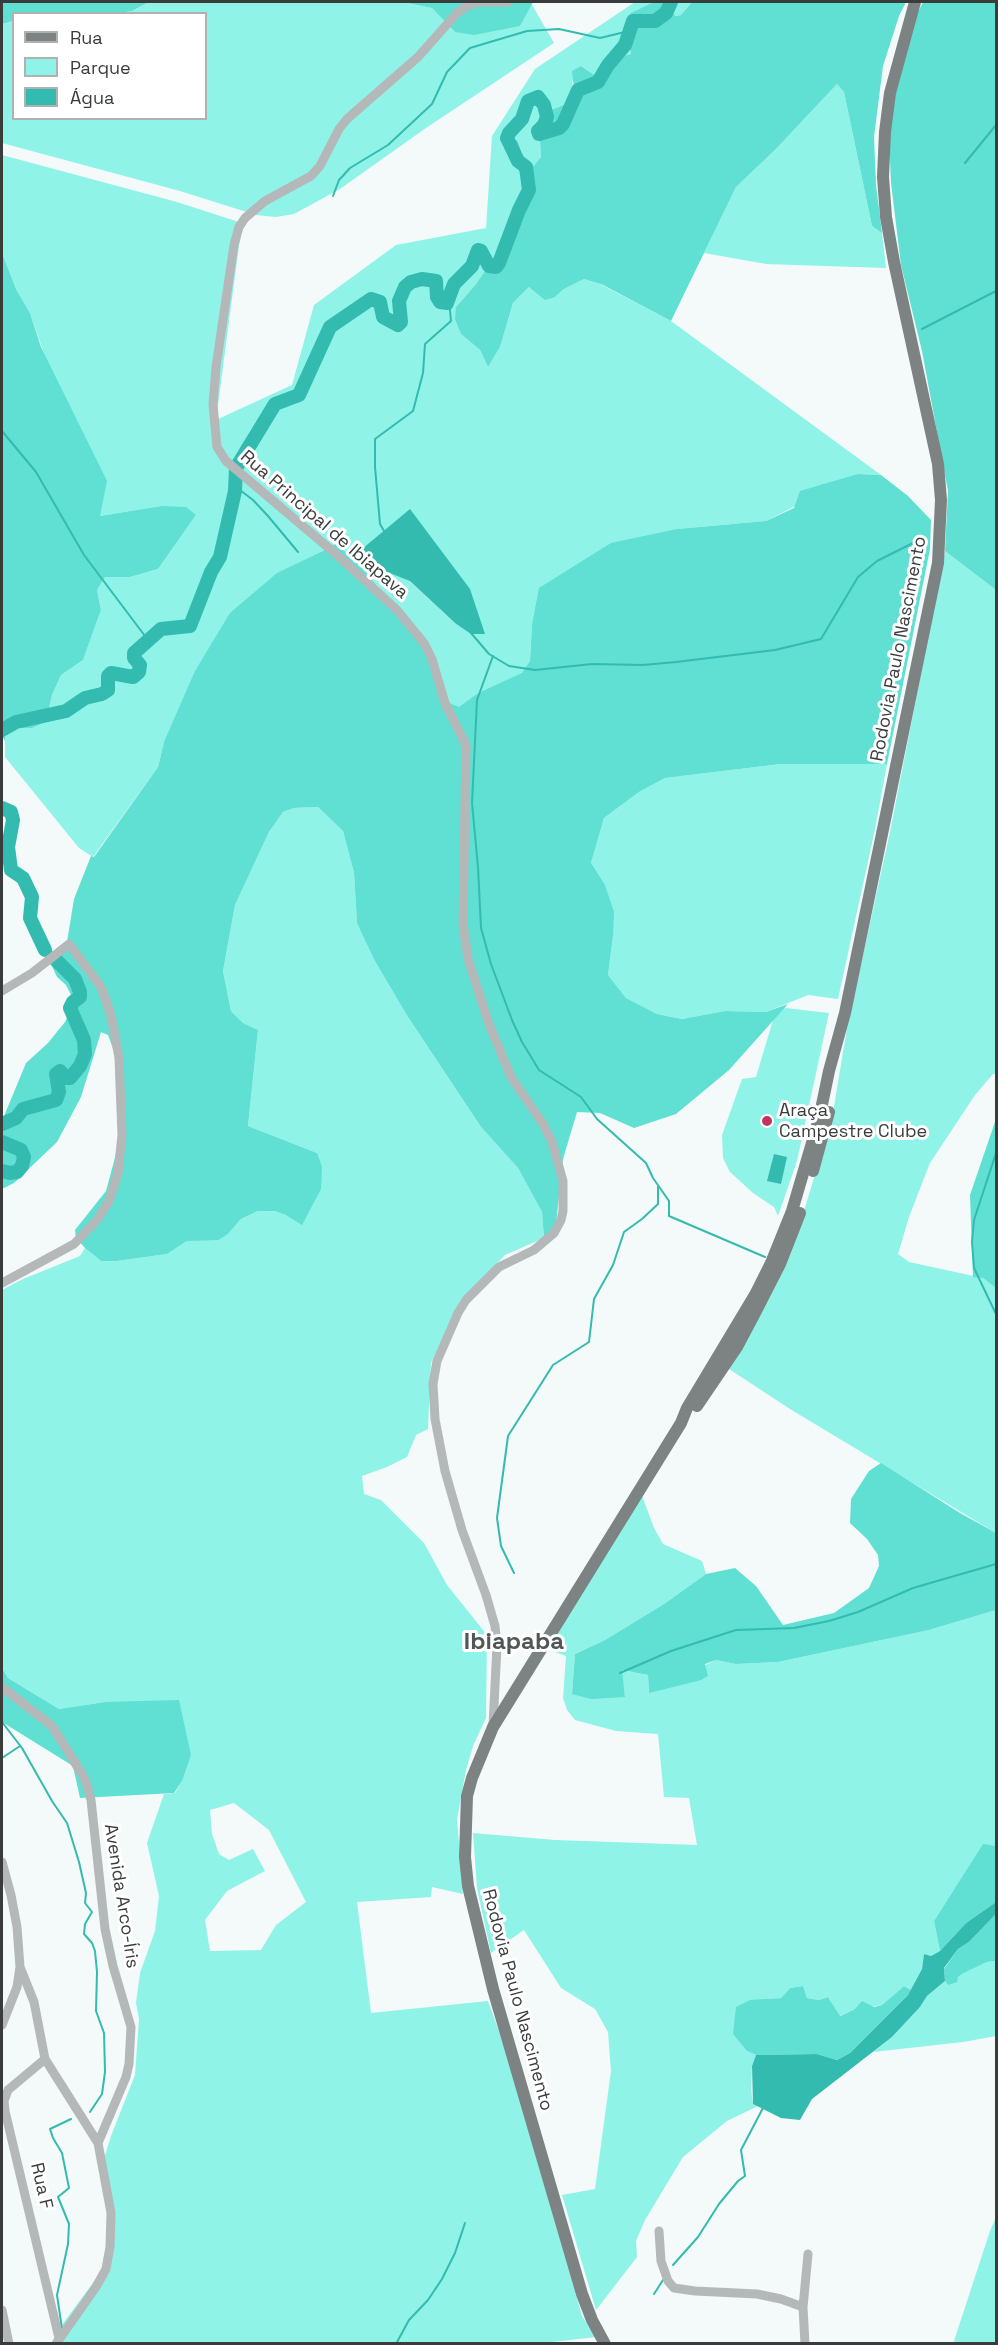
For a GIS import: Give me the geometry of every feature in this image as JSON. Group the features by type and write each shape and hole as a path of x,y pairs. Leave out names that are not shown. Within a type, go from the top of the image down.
{"main road":[{"name":"Rodovia Paulo Nascimento","path":"605,2343 592,2320 582,2294 493,1989 468,1886 465,1857 467,1796 493,1727 681,1423 699,1403 737,1347 780,1264 822,1142 833,1092 836,1071 835,1055 938,562 941,500 938,464 894,262 886,217 883,177 890,93 915,2"}],"street":[{"name":"Rua Principal de Ibiapava","path":"493,1727 497,1646 495,1626 462,1530 445,1471 435,1419 433,1384 437,1361 466,1300 500,1267 546,1241 558,1227 564,1210 562,1180 552,1142 507,1066 489,1024 468,959 463,925 466,745 445,703 432,659 424,643 397,610 220,454 216,438 214,385 234,245 239,227 245,218 265,201 311,176 320,166 339,129 347,119 418,57 457,13 469,5 481,2 508,2"},
{"path":"2,991 32,973 69,944 100,987 111,1015 119,1058 122,1113 122,1150 118,1173 109,1201 84,1235 74,1244 2,1283"},
{"name":"Avenida Arco-Íris","path":"2,1687 52,1726 79,1765 91,1800 105,1929 131,2027 126,2077 98,2143"},
{"path":"2,1862 17,1927 20,1967 16,1987 2,2025"},
{"path":"20,1967 34,2002 45,2059 98,2143 111,2213 109,2255 104,2276 58,2341"},
{"name":"Rua F","path":"45,2059 8,2090 4,2101 58,2341"},
{"path":"659,2231 661,2261 668,2281 674,2288 757,2294 803,2307"},
{"path":"806,2343 803,2307 808,2254"},
{"path":"2,2310 9,2343"}],"green space":[{"path":"149,2 402,2 432,8 455,32 520,26 531,3 554,43 426,128 340,189 294,214 276,217 256,215 180,191 2,143 2,24 12,21 12,120 207,120 207,12 126,12"},
{"path":"635,2 655,2 645,7 626,30 631,54 613,59 609,77 596,76 581,66 572,82 574,89 568,103 549,111 539,127 541,157 531,169 525,165 518,141 510,148 522,179 522,199 514,212 504,243 476,284 456,307 461,334 480,350 488,367 500,347 513,303 529,287 555,297 564,289 584,279 602,285 671,321 881,475 858,474 766,521 677,529 532,625 530,661 522,674 478,693 459,708 442,700 335,544 321,552 164,742 158,767 93,857 79,848 5,757 5,736 12,727 32,728 46,722 52,695 61,675 83,660 101,610 97,590 105,577 130,577 158,569 196,515 161,506 100,516 30,313 16,289 2,253 2,155 177,202 242,223 216,420 292,385 314,305 396,245 486,228 492,136 535,69","holes":["410,581 484,634 455,623"]},
{"path":"655,2 692,2 681,15 674,16 669,4"},
{"path":"837,84 844,92 872,226 882,233 886,268 766,264 704,253 736,187 776,149"},
{"path":"945,551 996,590 996,1074 993,1074 975,1095 930,1163 909,1217 898,1254 909,1262 983,1278 996,1288 996,1533 790,1409 726,1367 799,1227 832,1119 847,1028 890,832"},
{"path":"781,764 887,764 838,999 808,995 766,1012 725,1011 682,1019 657,1014 626,998 608,975 613,936 591,863 604,818 639,792 665,778"},
{"path":"318,807 343,831 354,873 357,923 408,1017 481,1127 518,1168 542,1212 544,1238 505,1255 459,1304 431,1363 428,1429 416,1435 407,1457 362,1476 364,1494 381,1500 424,1543 447,1585 487,1635 486,1718 473,1746 466,1770 457,1819 463,1894 432,1887 431,1897 357,1902 371,2013 488,2001 504,2045 582,2316 596,2337 534,2344 51,2343 101,2272 111,2221 102,2165 135,2075 139,2019 136,2003 140,1973 155,1931 159,1896 147,1843 164,1794 175,1793 182,1781 105,1702 59,1709 8,1678 2,1668 2,1290 80,1256 85,1248 101,1261 167,1254 187,1241 228,1234 241,1219 258,1211 274,1211 286,1215 317,1153 248,1126 258,1030 243,1023 231,1011 223,971 235,905 269,832 283,812 294,808","holes":["234,1803 269,1830 306,1902 276,1925 261,1950 210,1951 205,1920 227,1891 265,1871 253,1849 229,1860 219,1854 212,1834 210,1810"]},
{"name":"Araça Campestre Clube","path":"786,1008 829,1013 797,1161 778,1216 774,1207 753,1193 730,1172 723,1158 722,1135 742,1079 756,1077 776,1010"},
{"path":"641,1493 654,1528 663,1544 702,1561 706,1574 664,1604 605,1640 575,1654 572,1694 625,1696 621,1670 648,1675 649,1693 716,1660 736,1664 778,1662 929,1630 996,1610 996,1846 983,1845 934,1921 940,1951 931,1956 924,1954 922,1969 911,1990 904,1986 882,2005 855,2009 839,2016 828,1997 819,2000 807,1998 803,1986 790,1988 781,1998 766,1999 743,2045 747,2051 756,2055 752,2066 751,2088 753,2104 758,2106 727,2121 683,2157 645,2220 636,2241 637,2257 596,2310 562,2195 595,2189 611,2071 608,2032 595,2009 561,1988 524,1930 491,1953 477,1888 473,1833 555,1840 697,1845 689,1798 664,1797 658,1734 616,1731 575,1720 567,1710 563,1698 566,1656 547,1649"},
{"path":"996,1961 996,2036 873,2052 892,2037 920,2007 927,1996 945,1981 948,1985 962,1974 987,1962"},
{"path":"996,2217 996,2343 955,2343 954,2341"}],"shaded area":[{"path":"2,2 149,2 126,12 12,12 12,21 2,24"},
{"path":"402,2 533,2 520,26 474,35 455,32 432,8"},
{"path":"654,2 669,4 675,16 681,15 692,2 906,2 899,16 883,66 874,137 876,185 882,233 872,226 844,92 837,84 776,149 736,187 671,321 603,285 584,279 564,289 555,297 545,300 529,287 513,303 500,347 488,367 480,350 461,334 455,319 456,307 476,284 504,243 514,212 522,199 522,179 510,148 511,139 518,141 525,165 531,169 541,157 539,127 549,111 568,103 574,89 572,71 581,66 596,76 602,74 609,77 613,59 631,54 626,30 631,13"},
{"path":"923,2 996,2 996,590 945,551 948,491 922,351 901,265 891,183 889,138 898,69 913,22"},
{"path":"2,253 16,289 30,313 41,347 107,481 100,516 161,506 186,507 196,515 158,569 130,577 105,577 97,590 101,610 83,660 61,675 52,695 46,722 32,728 12,728 5,736 5,741 2,736"},
{"path":"858,474 881,475 908,496 931,520 930,549 887,764 781,764 665,778 639,792 604,818 591,863 605,885 614,912 608,975 626,998 657,1014 682,1019 725,1011 766,1012 788,1004 729,1070 676,1114 634,1128 600,1113 577,1112 563,1159 556,1224 544,1238 542,1212 518,1168 481,1127 408,1017 374,959 357,923 354,873 343,831 318,807 294,808 283,812 269,832 235,905 223,971 231,1011 243,1023 258,1030 248,1126 317,1153 322,1167 321,1189 302,1225 274,1211 258,1211 241,1219 228,1234 218,1240 187,1241 167,1254 101,1261 85,1248 76,1238 75,1230 106,1191 120,1139 115,1054 108,1035 101,1032 81,1097 57,1142 14,1183 2,1189 2,1121 26,1063 48,1043 65,1022 72,1007 71,995 66,985 57,977 51,964 67,942 74,899 91,856 94,857 158,767 164,742 195,671 230,613 277,573 335,544 357,561 425,648 442,700 459,707 478,693 522,673 530,661 532,625 539,588 611,543 677,529 766,521 794,508 800,491"},
{"path":"996,1119 996,1288 983,1278 973,1277 970,1195"},
{"path":"881,1463 996,1533 996,1610 929,1630 778,1662 736,1664 716,1660 705,1664 708,1676 701,1680 649,1693 648,1675 622,1670 625,1697 591,1699 572,1694 575,1654 605,1640 664,1604 706,1574 735,1568 756,1586 783,1625 834,1613 869,1588 879,1566 878,1555 867,1539 850,1523 851,1499 869,1471"},
{"path":"2,1668 8,1678 59,1709 105,1702 179,1700 191,1755 182,1781 174,1793 80,1798 73,1766 2,1722"},
{"path":"983,1844 996,1846 996,1902 966,1923 940,1951 934,1921"},
{"path":"996,1914 996,1961 987,1962 962,1974 958,1977 957,1982 948,1985 945,1981 944,1969 958,1949 969,1942"},
{"path":"803,1986 807,1998 819,2000 828,1997 840,2016 855,2009 862,2001 874,2007 882,2005 904,1986 911,1990 850,2053 837,2060 817,2054 756,2055 747,2051 733,2034 736,2007 750,2000 781,1998 790,1988"}],"water":[{"path":"410,509 470,589 485,634 471,634 455,623 410,581 387,572 362,549"},
{"path":"774,1154 787,1157 781,1184 767,1181"},
{"path":"996,1902 996,1914 969,1942 958,1949 944,1968 945,1981 927,1996 920,2007 892,2037 812,2099 800,2120 781,2118 753,2104 752,2066 756,2055 817,2054 837,2060 850,2053 908,1995 922,1969 924,1954 931,1956 940,1951 966,1923"}],"waterway":[{"path":"2,730 16,722 66,711 85,698 102,694 108,690 108,676 111,673 133,677 139,672 140,665 134,658 134,653 161,629 190,626 211,572 220,557 235,491 236,468 275,404 299,395 330,327 371,299 380,302 383,317 398,325 401,322 399,301 405,287 411,282 422,279 436,281 437,297 440,302 447,303 454,284 472,266 478,250 481,251 489,266 496,267 529,190 526,167 518,161 507,138 522,119 528,101 538,97 544,105 547,117 544,125 538,131 539,134 559,128 578,90 598,82 608,65 625,45 633,21 655,21 666,13 671,2"},
{"path":"333,196 339,180 350,168 388,145 432,104 447,72 470,48 527,31 559,29 600,38 629,31"},
{"path":"965,163 996,125"},
{"path":"922,329 996,291"},
{"path":"384,531 380,524 375,439 413,411 423,373 425,344 451,321 449,300"},
{"path":"2,431 36,472 84,555 148,640"},
{"path":"236,487 253,500 298,552"},
{"path":"471,633 489,654 509,666 535,670 592,664 643,665 775,650 821,639 858,577 877,561 925,537"},
{"path":"493,656 477,700 472,803 481,928 491,964 512,1020 539,1070 581,1097 597,1119 646,1163 669,1201 669,1216 765,1257"},
{"path":"2,808 11,812 13,820 8,847 11,870 23,878 32,897 30,918 45,950"},
{"path":"2,1124 16,1118 23,1109 56,1100 59,1092 56,1074 60,1071 66,1078 70,1078 80,1066 85,1054 84,1040 70,1008 73,1002 80,997 80,992 75,979 54,958"},
{"path":"2,1142 21,1150 24,1157 22,1166 17,1172 2,1171"},
{"path":"996,1153 974,1220 972,1242 974,1268 996,1314"},
{"path":"514,1573 501,1546 497,1518 508,1436 553,1365 589,1342 594,1299 613,1265 624,1232 658,1204 658,1187"},
{"path":"620,1673 671,1651 736,1630 794,1628 829,1621 858,1612 913,1588 996,1564"},
{"path":"2,1722 22,1748 67,1823 86,1893 85,1903 92,1912 85,1924 84,1934 92,1943 95,1951 96,2011 104,2033 105,2072 102,2094 90,2112"},
{"path":"2,1758 20,1746"},
{"path":"673,2265 698,2237 719,2204 745,2176 741,2150 763,2108"},
{"path":"62,2329 57,2295 68,2244 69,2224 58,2197 69,2188 62,2153 50,2129 71,2119"},
{"path":"396,2344 409,2320 428,2300 442,2279 455,2253 465,2223"},
{"path":"654,2294 663,2280"}],"place":[{"name":"Araça Campestre Clube","path":"767,1121"}],"district":[{"name":"Ibiapaba","path":"514,1642"}]}
